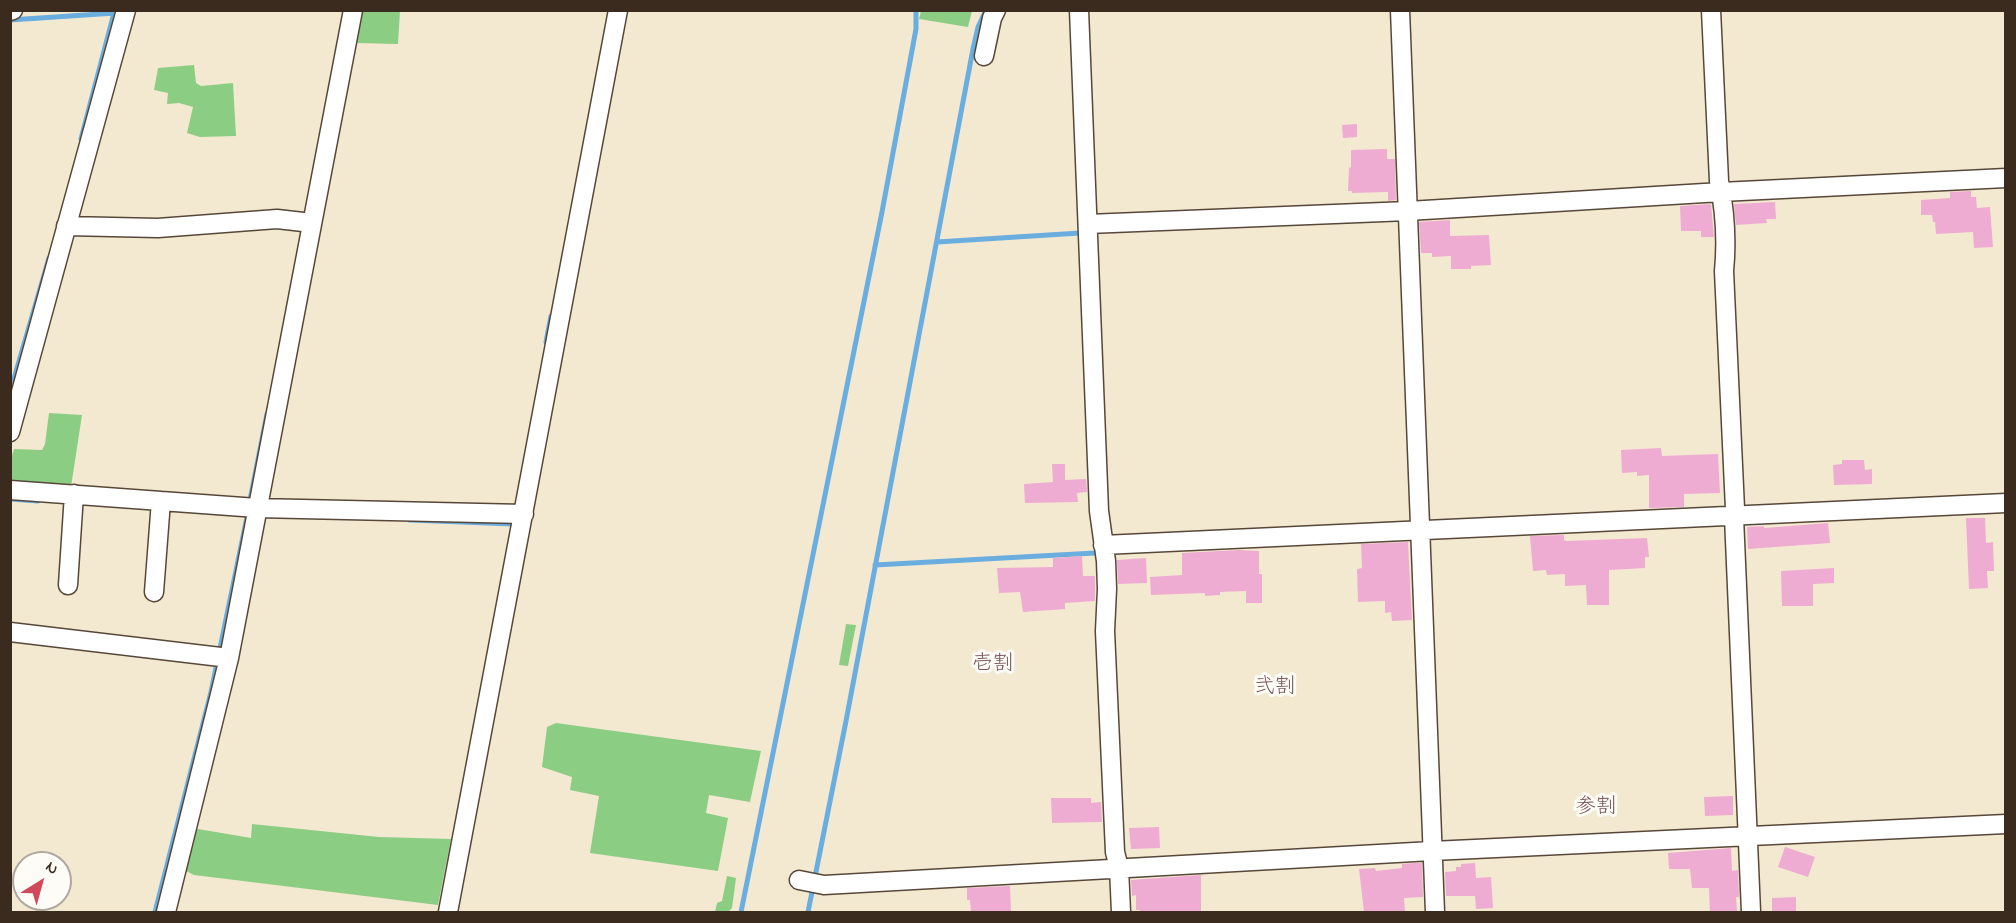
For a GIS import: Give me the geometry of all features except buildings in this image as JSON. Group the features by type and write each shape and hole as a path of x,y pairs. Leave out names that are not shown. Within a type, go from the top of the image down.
{"street":[{"path":"166,912 253,510 353,10"},
{"path":"448,912 518,514 618,10"},
{"path":"984,56 992,18 996,10"},
{"path":"1079,10 1093,224 1098,499 1110,545 1105,631 1115,852 1119,868 1121,912"},
{"path":"1400,10 1435,912"},
{"path":"1711,10 1718,170 1726,249 1724,272 1736,509 1734,517 1751,912"},
{"path":"10,432 15,398 125,14"},
{"path":"1093,224 1722,197 2006,178"},
{"path":"66,226 158,228 276,219 312,223"},
{"path":"10,490 253,510 518,514"},
{"path":"68,585 74,494"},
{"path":"154,592 161,501"},
{"path":"1110,545 2006,503"},
{"path":"10,632 222,657"},
{"path":"809,882 1432,857 1748,837 2006,824"}],"green space":[{"path":"921,10 972,11 968,27 919,19"},
{"path":"361,11 400,11 398,44 355,43"},
{"path":"194,65 196,83 201,86 233,83 236,136 200,137 187,133 193,107 179,103 167,104 168,93 154,90 158,68"},
{"path":"49,413 82,415 71,487 14,484 11,481 11,459 14,449 42,450 45,444"},
{"path":"846,624 856,625 848,666 839,665"},
{"path":"556,723 761,751 750,802 709,795 706,813 728,818 718,871 590,853 599,796 570,790 572,777 542,767 547,727"},
{"path":"252,824 379,837 451,839 438,905 194,875 182,866 192,828 251,838"},
{"path":"727,876 736,878 732,908 728,912 715,912 717,903 722,901"}],"waterway":[{"path":"741,912 882,212 916,29 916,10"},
{"path":"808,912 973,49 978,27 986,10"},
{"path":"81,139 114,13"},
{"path":"10,20 115,13"},
{"path":"937,242 1080,233"},
{"path":"10,381 13,382 49,258"},
{"path":"546,342 551,316"},
{"path":"249,505 267,414"},
{"path":"10,499 38,501"},
{"path":"155,912 211,692 247,517"},
{"path":"410,520 513,524"},
{"path":"875,565 1095,553"}],"district":[{"name":"壱割","path":"993,666"},
{"name":"弐割","path":"1275,689"},
{"name":"参割","path":"1596,809"}]}
